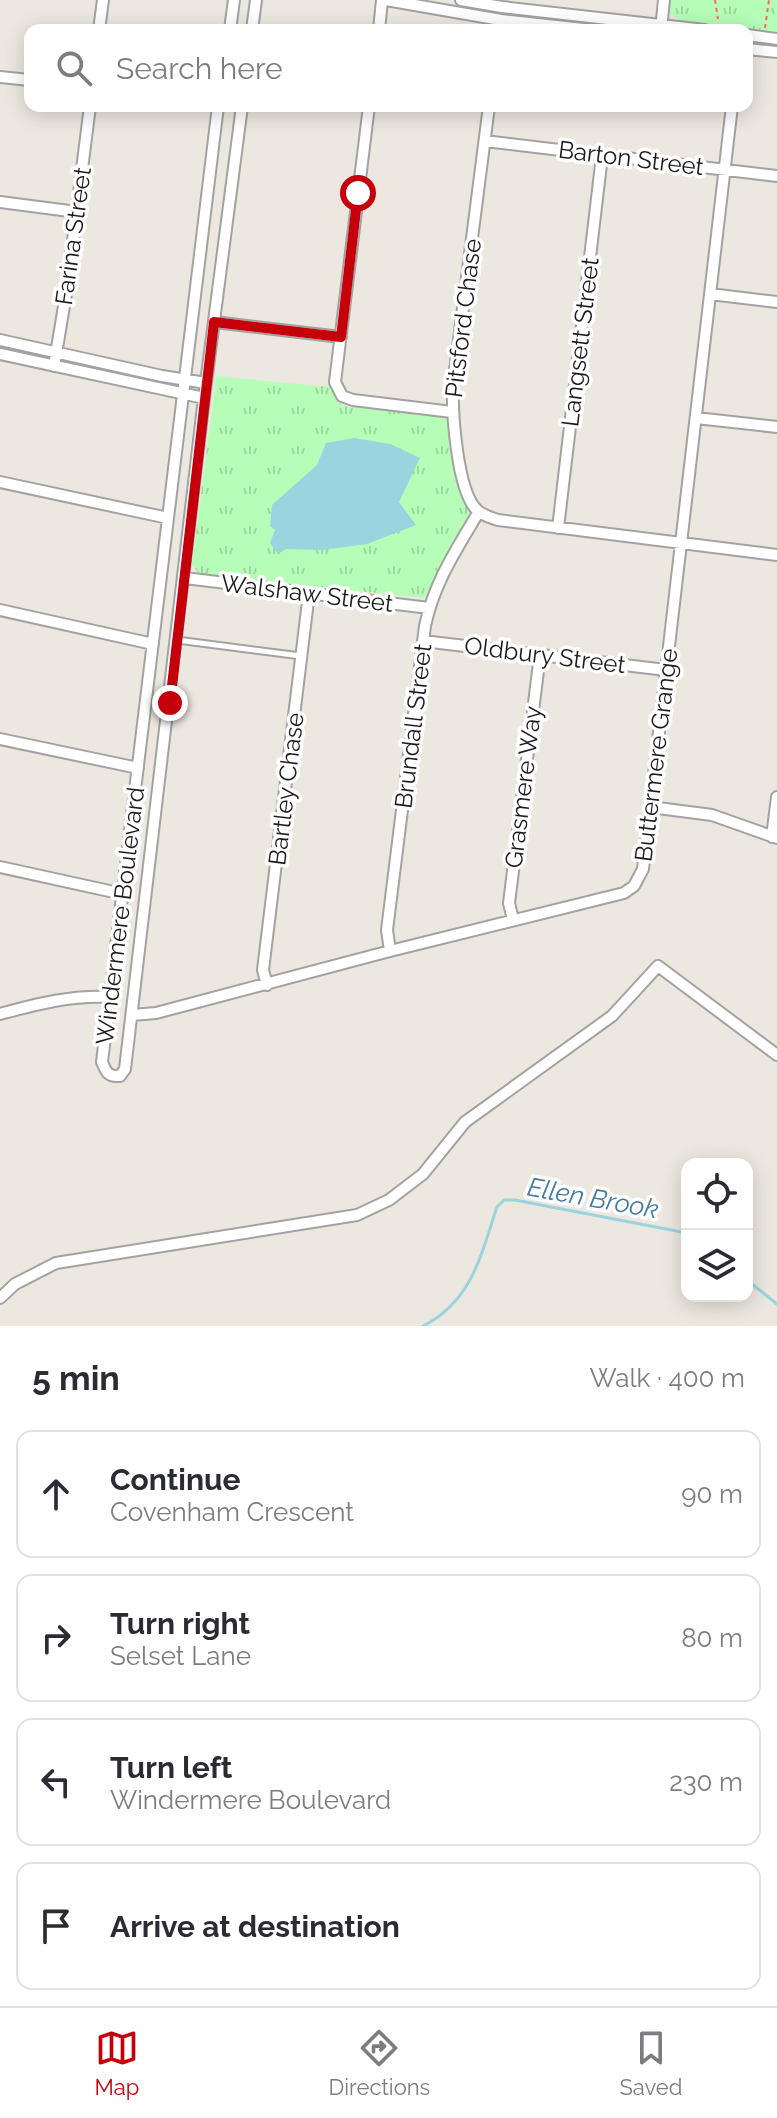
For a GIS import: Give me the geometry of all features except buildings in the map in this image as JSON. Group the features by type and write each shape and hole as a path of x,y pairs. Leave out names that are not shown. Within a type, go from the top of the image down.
{"street":[{"path":"100,24 103,0"},
{"path":"231,24 234,0"},
{"path":"253,24 256,0"},
{"path":"380,24 384,0 495,24"},
{"path":"461,0 637,24"},
{"path":"661,24 664,0"},
{"path":"500,24 502,7"},
{"path":"753,36 777,39"},
{"path":"753,50 777,52"},
{"path":"0,77 24,79"},
{"name":"Farina Street","path":"54,366 89,112"},
{"name":"Windermere Boulevard","path":"217,112 102,1062 106,1072 113,1077 120,1076 125,1069 204,398 241,112"},
{"path":"368,112 335,382 342,396 353,400 452,412"},
{"name":"Pitsford Chase","path":"478,513 470,502 462,474 452,412 488,112"},
{"name":"Buttermere Grange","path":"132,1015 156,1013 267,985 624,893 634,886 643,869 731,112"},
{"name":"Barton Street","path":"485,141 777,176"},
{"name":"Langsett Street","path":"558,528 602,156"},
{"path":"0,202 77,212"},
{"path":"710,294 777,302"},
{"path":"214,322 341,337"},
{"path":"0,340 206,383"},
{"path":"0,354 204,398"},
{"path":"696,418 777,427"},
{"path":"0,482 168,518"},
{"path":"478,513 498,520 777,555"},
{"name":"Brundall Street","path":"390,951 387,930 429,608 445,568 478,513"},
{"name":"Walshaw Street","path":"185,578 429,608"},
{"name":"Bartley Chase","path":"267,985 263,970 309,593"},
{"path":"0,610 153,644"},
{"name":"Oldbury Street","path":"423,641 666,670"},
{"name":"Grasmere Way","path":"513,920 509,903 540,655"},
{"path":"0,739 138,768"},
{"path":"650,807 712,815 775,838 777,797"},
{"path":"0,867 123,894"},
{"path":"0,1298 15,1284 56,1263 357,1215 389,1200 423,1174 465,1122 612,1016 658,966 777,1055"},
{"path":"0,1014 55,999 110,997"}],"lane":[{"path":"177,640 302,656"}],"path":[{"path":"715,0 718,19"},
{"path":"765,29 769,0"}],"green space":[{"path":"670,0 777,0 777,32 753,29 753,24 679,20 670,13"},
{"path":"216,376 331,387 343,406 449,416 458,482 470,512 424,598 200,575 192,564"}],"water":[{"path":"354,438 390,444 420,458 399,502 416,525 367,544 323,550 286,549 278,554 270,543 275,530 270,526 272,505 317,465 326,443"}],"waterway":[{"name":"Ellen Brook","path":"423,1326 440,1316 464,1290 479,1259 497,1207 504,1200 681,1232"},
{"name":"Ellen Brook","path":"753,1285 777,1304"}],"route":[{"path":"170,703 214,322 341,337 358,193"}]}
